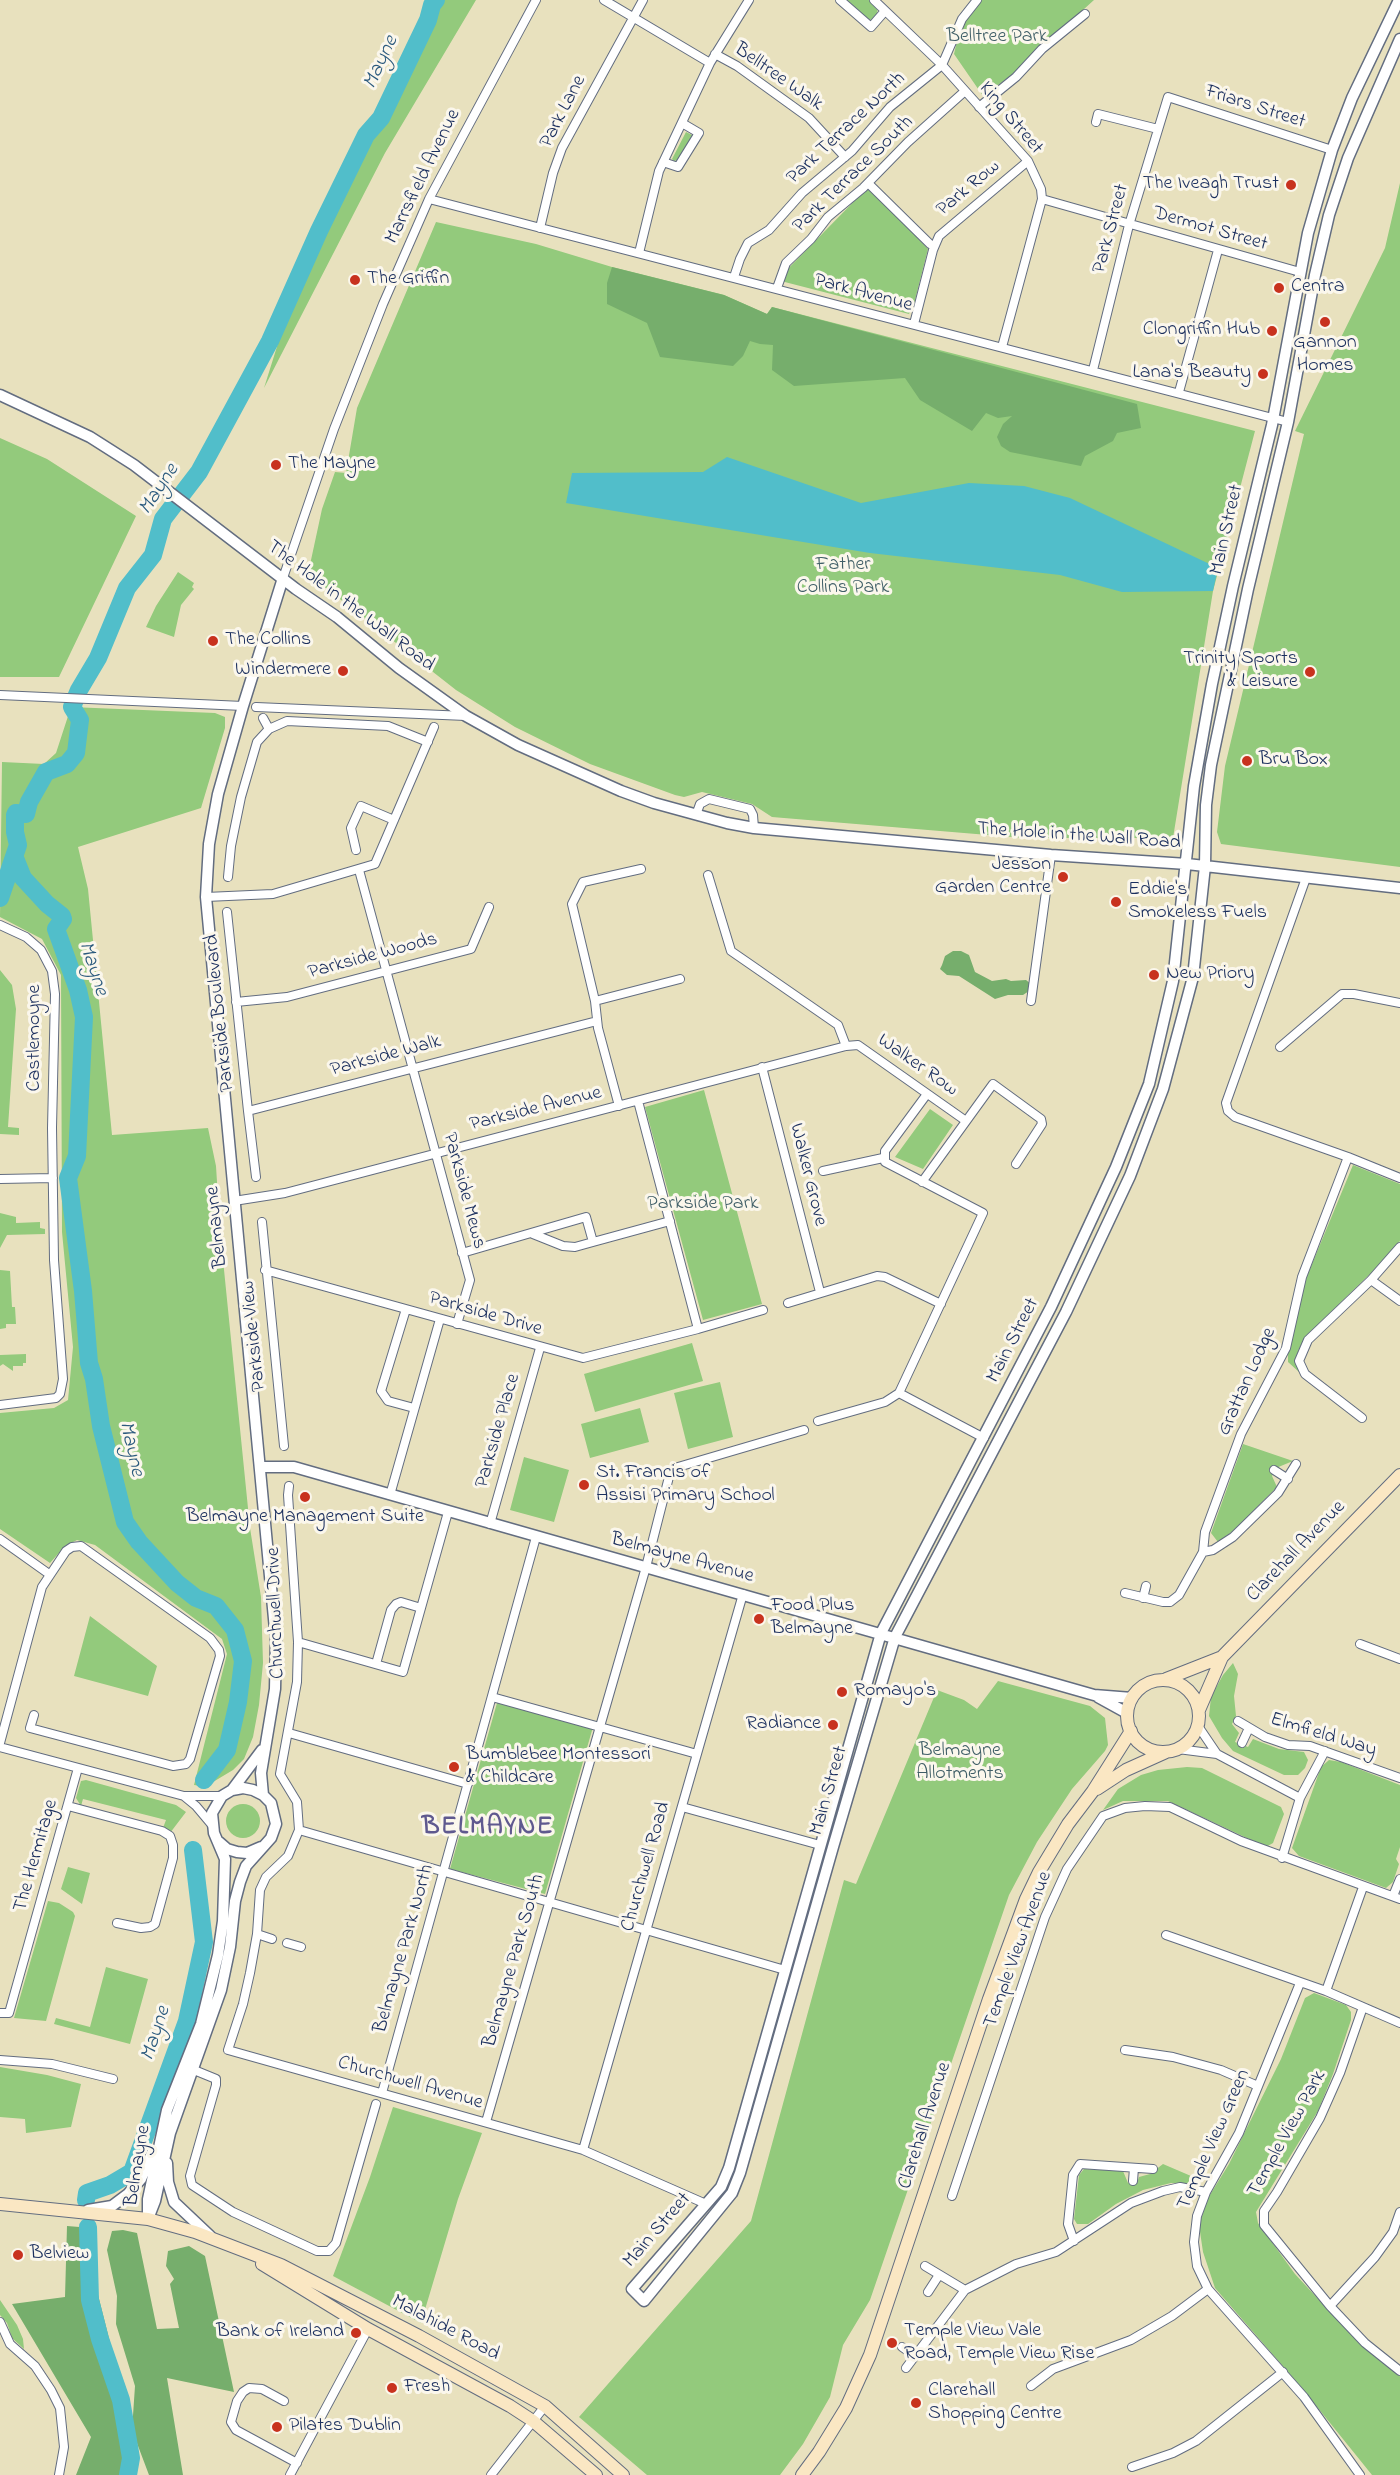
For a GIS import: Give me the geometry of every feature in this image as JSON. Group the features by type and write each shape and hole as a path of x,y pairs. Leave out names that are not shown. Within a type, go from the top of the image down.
{"main road":[{"name":"Clarehall Avenue","path":"1199,1710 1222,1657 1400,1475"},
{"name":"Clarehall Avenue","path":"1167,1679 1222,1657"},
{"path":"1167,1679 1186,1687 1194,1696 1199,1710 1198,1726 1194,1736 1172,1750 1145,1747 1131,1731 1127,1713 1132,1698 1139,1689 1149,1683 1167,1679"},
{"name":"Clarehall Avenue","path":"801,2475 819,2452 846,2408 870,2355 989,1999 1026,1899 1039,1872 1068,1824 1093,1791 1131,1731"},
{"name":"Clarehall Avenue","path":"1093,1791 1126,1770 1172,1750"},
{"name":"Malahide Road","path":"0,2204 148,2219 213,2238 281,2265 419,2336 544,2406 623,2475"},
{"name":"Malahide Road","path":"230,2245 368,2329 510,2406 532,2421 596,2475"}],"street":[{"name":"Marrsfield Avenue","path":"283,578 334,429 383,304 429,199 536,0"},
{"path":"604,0 710,63"},
{"name":"Park Lane","path":"540,228 553,172 562,148 643,0"},
{"path":"639,253 659,171 710,63 749,0"},
{"path":"840,0 871,27 885,10"},
{"name":"King Street","path":"874,0 942,65 1028,161 1041,189 1042,199"},
{"name":"Park Terrace North","path":"734,277 748,243 769,230 802,193 845,157 890,107 942,65 962,19 977,0"},
{"name":"Main Street","path":"1399,0 1352,98 1331,156 1308,233 1273,419 1212,684 1194,786 1173,981 1149,1084 1116,1167 1056,1297 881,1634 729,2168 721,2187 632,2289 644,2301 732,2193 740,2174 895,1637 1066,1312 1130,1176 1163,1089 1193,977 1205,866 1206,805 1211,765 1248,588 1288,422 1315,275 1329,215 1348,158 1400,39"},
{"path":"979,107 1016,77 1042,49 1085,14"},
{"path":"1385,30 1400,39"},
{"name":"Belltree Walk","path":"715,54 809,118 845,157"},
{"name":"Park Terrace South","path":"777,288 786,263 806,244 828,217 868,183 908,142 965,91"},
{"name":"Friars Street","path":"1168,97 1331,156"},
{"name":"Park Street","path":"1093,370 1129,225 1168,97"},
{"path":"1096,122 1098,114 1158,129"},
{"path":"663,162 678,167 699,133 682,123"},
{"path":"1331,156 1348,158"},
{"name":"Park Row","path":"914,324 934,246 939,236 1028,161"},
{"name":"Park Row","path":"868,183 934,246"},
{"name":"Park Avenue","path":"429,199 1288,422"},
{"path":"1002,347 1042,199"},
{"name":"Dermot Street","path":"1042,199 1300,272"},
{"path":"1179,392 1218,250"},
{"name":"The Hole in the Wall Road","path":"0,395 90,437 155,480 337,617 399,668 466,716 518,745 615,788 696,815 754,828 1051,855 1187,864 1400,888"},
{"name":"Belmayne","path":"148,2219 155,2201 170,2133 221,1990 240,1882 246,1866 266,1844 276,1824 271,1803 263,1795 261,1773 264,1746 272,1714 277,1666 272,1587 206,897 209,844 218,794 283,578"},
{"path":"0,695 243,706"},
{"path":"256,707 466,716"},
{"path":"263,718 269,729"},
{"path":"228,877 231,846 241,797 257,742 269,729 287,721 388,726 428,742"},
{"path":"206,897 273,894 375,864 435,727"},
{"path":"696,815 700,804 710,799 750,809 754,828"},
{"path":"356,850 351,828 361,806 394,820"},
{"path":"1031,1001 1051,855"},
{"path":"619,1106 597,1021 595,1001 572,904 583,882 641,868"},
{"name":"Parkside Mews","path":"355,871 386,970 470,1280 457,1324"},
{"path":"708,875 731,951 838,1025 846,1046"},
{"path":"1306,878 1226,1103 1228,1111 1235,1117 1400,1178"},
{"name":"Parkside Woods","path":"237,1002 287,997 471,949 489,906"},
{"name":"Parkside Boulevard","path":"227,912 248,1111"},
{"name":"Castlemoyne","path":"0,925 26,937 36,945 46,957 52,971 55,994 54,1260 62,1343 62,1388 56,1398 49,1401 0,1405"},
{"path":"595,1001 680,979"},
{"path":"1280,1047 1342,994 1354,994 1400,1003"},
{"name":"Parkside Walk","path":"248,1111 597,1021"},
{"name":"Walker Row","path":"846,1046 858,1045 966,1121"},
{"name":"Parkside Avenue","path":"234,1201 285,1193 435,1152 638,1101 762,1066 846,1046"},
{"name":"Walker Grove","path":"762,1066 820,1292"},
{"path":"922,1182 993,1084 1041,1119 1042,1127 1016,1164"},
{"path":"1149,1084 1163,1089"},
{"path":"883,1158 885,1151 927,1094"},
{"path":"638,1101 698,1329"},
{"path":"248,1111 256,1177"},
{"name":"Grattan Lodge","path":"1125,1593 1170,1602 1179,1595 1203,1552 1205,1532 1241,1434 1286,1348 1302,1276 1348,1157"},
{"path":"823,1171 883,1158"},
{"path":"818,1421 885,1402 899,1393 983,1214 888,1165 883,1158"},
{"path":"0,1179 53,1178"},
{"path":"462,1253 586,1217 593,1242"},
{"path":"532,1234 563,1246 575,1247 670,1221"},
{"name":"Parkside View","path":"262,1222 284,1446"},
{"name":"Grattan Lodge","path":"1362,1418 1305,1374 1299,1361 1308,1340 1371,1280 1400,1247"},
{"name":"Parkside Drive","path":"265,1270 540,1348 583,1358 763,1310"},
{"path":"788,1303 877,1276 885,1277 941,1304"},
{"path":"1371,1280 1400,1301"},
{"path":"406,1310 381,1391 388,1401 414,1408"},
{"path":"390,1495 440,1319"},
{"name":"Parkside Place","path":"490,1524 540,1348"},
{"path":"899,1393 984,1438"},
{"name":"Belmayne Park South","path":"486,2122 646,1567 670,1473 678,1467 804,1430"},
{"path":"1203,1552 1213,1550 1233,1537 1278,1493 1296,1464"},
{"name":"Belmayne Avenue","path":"260,1467 282,1465 294,1467 1094,1695 1132,1698"},
{"path":"1274,1470 1288,1479"},
{"name":"Churchwell Drive","path":"289,1486 298,1642 297,1682 280,1774 297,1802 299,1830"},
{"path":"298,1642 403,1672 448,1512"},
{"name":"Belmayne Park North","path":"382,2093 536,1537"},
{"path":"0,1539 49,1574"},
{"path":"34,1715 30,1728 173,1766 186,1764 190,1760 220,1656 219,1650 210,1638 81,1546 66,1551 42,1587 0,1745 184,1796 227,1793 243,1788 263,1795"},
{"path":"1143,1598 1146,1586"},
{"name":"Churchwell Road","path":"583,2150 743,1594"},
{"path":"376,1664 391,1610 401,1602 421,1608"},
{"path":"1360,1644 1400,1659"},
{"name":"Belmayne Avenue","path":"1094,1695 1127,1713"},
{"path":"492,1696 697,1754"},
{"name":"Elmfield Way","path":"1238,1721 1288,1745 1310,1746 1400,1778"},
{"path":"1198,1726 1217,1754"},
{"path":"1242,1743 1249,1728"},
{"path":"289,1733 468,1784"},
{"name":"Belmayne","path":"148,2219 148,2199 166,2110 201,2024 218,1955 226,1870 225,1859 212,1825 212,1813 252,1766 264,1746"},
{"path":"1172,1750 1217,1754 1300,1798"},
{"path":"1282,1858 1300,1798 1324,1751"},
{"name":"The Hermitage","path":"0,2013 9,2013 78,1768"},
{"path":"184,1796 212,1825"},
{"path":"68,1806 162,1831 170,1836 174,1845 173,1858 155,1924 141,1928 117,1923"},
{"path":"682,1807 820,1845"},
{"name":"Temple View Avenue","path":"952,2196 1045,1917 1067,1869 1103,1816 1135,1807 1170,1807 1282,1858 1397,1898"},
{"path":"272,1939 257,1934 260,1890 266,1877 288,1856 299,1830 785,1971"},
{"path":"219,1842 227,1849 237,1852 257,1850 266,1844"},
{"path":"1397,1898 1400,1879"},
{"path":"1326,1991 1363,1887"},
{"name":"Churchwell Avenue","path":"257,1934 243,2004 228,2050 583,2150 706,2204"},
{"path":"1166,1935 1326,1991 1400,2023"},
{"path":"286,1943 301,1947"},
{"name":"Temple View Green","path":"1300,1983 1239,2133 1206,2192 1197,2216 1194,2242 1197,2266 1209,2289 1304,2397 1355,2473"},
{"name":"Temple View Park","path":"1363,2007 1340,2073 1320,2118 1264,2211 1264,2225 1330,2306 1365,2343 1400,2371"},
{"path":"1125,2050 1173,2057 1221,2070 1258,2086"},
{"path":"0,2060 52,2064 113,2079"},
{"path":"194,2070 216,2079 216,2085 190,2176 192,2185 233,2212 317,2251 329,2251 336,2243 376,2104"},
{"path":"78,2212 112,2206 128,2194 141,2179 166,2110"},
{"path":"170,2133 167,2168 174,2202 213,2238"},
{"path":"1074,2241 1068,2224 1073,2175 1080,2164 1152,2169"},
{"path":"1133,2181 1134,2168"},
{"path":"906,2368 965,2290 1016,2264 1056,2252 1131,2203 1180,2187 1206,2192"},
{"path":"1330,2306 1375,2257 1393,2232 1400,2212"},
{"path":"925,2266 965,2290"},
{"path":"928,2292 939,2275"},
{"path":"1031,2386 1053,2369 1131,2340 1172,2316 1209,2289"},
{"path":"0,2322 10,2344 35,2366 60,2408 64,2447 59,2475"},
{"path":"290,2475 368,2329"},
{"path":"902,2347 915,2356"},
{"path":"1132,2467 1173,2453 1196,2441 1283,2372"},
{"path":"284,2401 262,2389 249,2388 237,2401 231,2422 236,2430 297,2463"},
{"path":"490,2475 544,2406"}],"green space":[{"path":"439,0 476,0 385,153 264,388 280,337 359,154"},
{"path":"847,0 871,0 878,6 877,14 871,20 868,19"},
{"name":"Belltree Park","path":"977,0 1094,0 1009,77 983,96 954,54 962,19"},
{"path":"686,132 692,135 692,138 678,160 674,161 672,159"},
{"name":"Trinity Sports & Leisure","path":"1400,183 1400,867 1221,844 1217,832 1225,766 1304,434 1295,431 1385,248"},
{"path":"870,185 928,249 914,304 909,314 777,280"},
{"name":"Father Collins Park","path":"436,222 536,244 612,267 724,295 767,314 772,307 1255,431 1213,591 1173,838 1024,838 772,817 752,804 702,792 684,797 675,795 590,764 515,727 456,690 308,574 322,509 335,472 346,473 357,408"},
{"path":"612,267 724,295 767,314 772,307 1137,404 1141,428 1117,433 1113,441 1085,456 1081,466 1010,452 1001,446 997,437 1003,424 1012,416 998,418 986,413 972,431 920,400 905,378 794,386 772,370 773,345 750,341 743,356 733,366 660,357 647,323 607,304 607,283"},
{"path":"0,438 47,459 136,516 59,677 0,677"},
{"path":"178,572 194,583 192,587 194,589 181,605 174,637 146,627 156,606"},
{"path":"71,707 215,713 225,717 225,728 201,808 78,847 88,889 112,1135 208,1128 216,1166 220,1230 250,1528 261,1597 263,1663 253,1737 244,1759 233,1770 208,1785 202,1786 194,1785 227,1654 222,1639 95,1545 77,1540 65,1546 50,1563 0,1529 0,1413 54,1408 68,1400 73,1347 62,1232 61,975 42,939 0,917 2,762 44,764 56,753"},
{"path":"953,951 961,951 969,955 975,972 992,981 1026,980 1031,984 1029,991 1023,995 1008,995 995,999 959,976 947,975 940,969 945,956"},
{"path":"0,970 12,985 16,1009 8,1127 19,1128 19,1135 0,1134"},
{"name":"Parkside Park","path":"704,1090 762,1304 703,1320 645,1107"},
{"path":"930,1109 953,1125 923,1169 895,1157"},
{"path":"1353,1165 1400,1184 1400,1241 1371,1273 1305,1337 1298,1351 1298,1364 1306,1373 1299,1372 1288,1362 1288,1349 1307,1276"},
{"path":"0,1213 16,1217 16,1223 40,1222 40,1228 45,1229 45,1234 7,1235 0,1248"},
{"path":"0,1270 10,1271 12,1307 15,1307 16,1324 6,1324 6,1328 0,1329"},
{"path":"692,1343 703,1381 595,1412 584,1374"},
{"path":"26,1354 26,1363 23,1363 23,1366 13,1366 13,1371 3,1364 0,1366 0,1355"},
{"path":"720,1382 733,1437 688,1449 674,1393"},
{"path":"640,1408 649,1442 590,1458 581,1424"},
{"path":"1243,1444 1293,1461 1276,1468 1272,1476 1277,1487 1233,1531 1218,1542 1211,1533"},
{"path":"524,1457 569,1470 554,1522 510,1510"},
{"path":"90,1616 157,1666 148,1696 74,1676"},
{"path":"1233,1663 1238,1674 1234,1696 1236,1716 1232,1724 1239,1733 1235,1742 1248,1747 1253,1739 1279,1749 1304,1752 1308,1760 1305,1768 1298,1775 1284,1775 1233,1751 1209,1716 1211,1697 1223,1675"},
{"name":"Belmayne Allotments","path":"998,1681 1090,1706 1105,1718 1108,1745 1072,1789 1037,1842 1009,1895 870,2300 843,2345 830,2397 803,2444 780,2475 647,2475 579,2417 751,2221 844,1880 856,1884 937,1690 964,1700 977,1709"},
{"path":"497,1703 593,1727 545,1894 450,1869"},
{"path":"1329,1760 1341,1762 1400,1785 1400,1847 1396,1859 1399,1864 1393,1882 1386,1888 1299,1856 1292,1848 1321,1767"},
{"path":"1202,1768 1281,1807 1284,1814 1273,1843 1266,1847 1168,1801 1123,1801 1103,1810 1118,1789 1141,1775 1158,1770"},
{"path":"86,1780 176,1805 186,1812 170,1833 163,1828 166,1820 83,1799 81,1806 76,1798 81,1781"},
{"path":"243,1804 255,1809 260,1821 255,1833 243,1838 231,1833 226,1821 231,1809"},
{"path":"68,1867 90,1873 82,1904 61,1889"},
{"path":"48,1901 59,1903 73,1912 75,1916 46,2021 14,2018"},
{"path":"106,1967 148,1979 130,2044 54,2024 56,2018 90,2027"},
{"path":"1314,1993 1346,2005 1351,2012 1351,2020 1318,2111 1256,2212 1258,2223 1295,2274 1359,2343 1400,2374 1400,2475 1372,2475 1301,2387 1215,2288 1203,2252 1199,2225 1208,2198 1229,2164 1281,2059 1305,1998"},
{"path":"0,2067 47,2075 81,2084 71,2127 26,2133 25,2119 0,2117"},
{"path":"393,2107 482,2133 458,2199 421,2323 333,2276"},
{"path":"1163,2164 1198,2179 1196,2183 1171,2183 1143,2190 1116,2204 1088,2224 1077,2224 1074,2219 1079,2175 1084,2169 1123,2171 1128,2183 1137,2183 1139,2177 1150,2174"},
{"path":"67,2226 92,2228 94,2231 95,2283 116,2366 116,2410 124,2416 134,2459 133,2475 76,2475 91,2437 12,2304 65,2297"},
{"path":"123,2230 137,2233 157,2329 179,2328 170,2284 174,2279 166,2266 168,2251 189,2246 205,2256 234,2392 167,2378 183,2475 149,2475 132,2430 135,2386 116,2324 117,2296 107,2250 112,2231"},
{"path":"0,2300 17,2325 23,2339 24,2349 12,2338 7,2323 0,2315"}],"water":[{"path":"727,457 861,503 969,483 1024,486 1070,498 1218,568 1213,591 1122,592 1060,575 870,553 566,503 572,473 703,472"}],"waterway":[{"name":"Mayne","path":"0,898 18,845 15,815 16,813 26,814 29,802 46,772 67,764 76,753 80,720 72,707 98,658 127,588 153,555 163,519 199,472 270,341 319,231 366,135 381,118 436,0"},
{"name":"Mayne","path":"15,858 23,878 47,904 62,916 63,919 56,929 78,990 84,1017 77,1156 68,1178 83,1291 89,1363 94,1379 101,1426 125,1522 139,1542 177,1583 196,1598 216,1606 235,1630 243,1661 238,1702 227,1750 204,1780"},
{"name":"Mayne","path":"86,2200 87,2193 110,2185 132,2172 187,2021 204,1942 193,1850"},
{"name":"Mayne","path":"88,2227 90,2300 100,2339 121,2400 131,2458 128,2475"}],"place":[{"name":"The Iveagh Trust","path":"1291,185"},
{"name":"The Griffin","path":"355,280"},
{"name":"Centra","path":"1279,288"},
{"name":"Gannon Homes","path":"1325,322"},
{"name":"Clongriffin Hub","path":"1272,331"},
{"name":"Lana's Beauty","path":"1263,374"},
{"name":"The Mayne","path":"276,465"},
{"name":"The Collins","path":"213,641"},
{"name":"Windermere","path":"343,671"},
{"name":"Trinity Sports & Leisure","path":"1310,672"},
{"name":"Bru Box","path":"1247,761"},
{"name":"Jesson Garden Centre","path":"1063,877"},
{"name":"Eddie's Smokeless Fuels","path":"1116,902"},
{"name":"New Priory","path":"1154,975"},
{"name":"St. Francis of Assisi Primary School","path":"584,1485"},
{"name":"Belmayne Management Suite","path":"305,1497"},
{"name":"Food Plus Belmayne","path":"759,1619"},
{"name":"Romayo's","path":"842,1692"},
{"name":"Radiance","path":"833,1725"},
{"name":"Bumblebee Montessori & Childcare","path":"454,1767"},
{"name":"Belview","path":"18,2255"},
{"name":"Bank of Ireland","path":"356,2333"},
{"name":"Temple View Vale Road, Temple View Rise","path":"892,2343"},
{"name":"Fresh","path":"392,2388"},
{"name":"Clarehall Shopping Centre","path":"916,2403"},
{"name":"Pilates Dublin","path":"277,2427"}],"district":[{"name":"BELMAYNE","path":"488,1829"}]}
